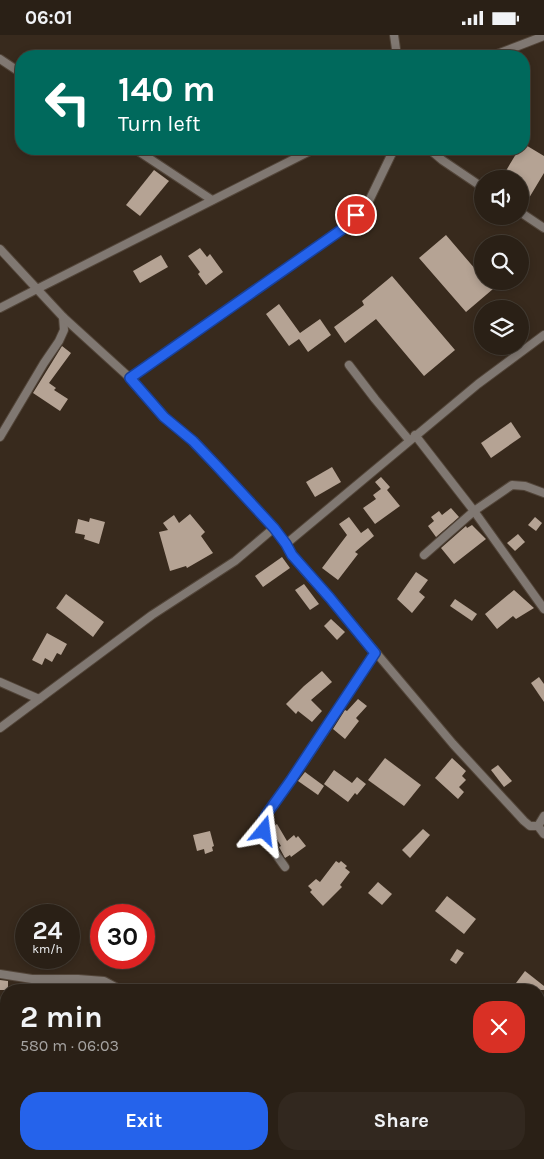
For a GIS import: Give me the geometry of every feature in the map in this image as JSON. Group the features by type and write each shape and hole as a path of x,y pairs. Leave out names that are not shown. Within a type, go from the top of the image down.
{"street":[{"path":"394,35 396,50"},
{"path":"508,50 544,36"},
{"path":"0,59 15,69"},
{"path":"144,155 212,200"},
{"path":"0,308 302,155"},
{"path":"130,378 344,228 368,203 391,155"},
{"path":"436,155 474,182"},
{"path":"529,218 544,228"},
{"path":"0,249 63,317 130,378 164,417 193,441 215,464 274,528 292,555 453,744 510,807 530,826 538,826"},
{"path":"0,437 59,341 64,329 63,317"},
{"path":"286,544 412,437 478,384 544,335"},
{"path":"349,365 375,399 412,437 474,511 544,609"},
{"path":"424,555 474,511 512,485 525,486 544,493"},
{"path":"0,728 152,615 235,561 274,528"},
{"path":"285,867 264,831 262,823 375,653"},
{"path":"0,683 39,699"},
{"path":"538,826 544,816"},
{"path":"538,826 544,834"},
{"path":"0,974 32,979 104,981 106,984"}],"building":[{"path":"530,148 544,156 544,173 529,198 529,170 506,170 515,155 530,155"},
{"path":"154,170 169,181 140,216 126,205"},
{"path":"446,235 474,268 474,290 492,290 480,300 474,300 474,305 466,312 419,258"},
{"path":"200,248 207,257 210,254 223,272 206,285 198,274 200,272 188,256"},
{"path":"161,255 168,267 140,283 133,271"},
{"path":"392,276 455,350 424,376 376,319 345,343 334,327 364,305 362,301"},
{"path":"279,304 300,333 320,319 331,335 308,352 299,339 289,346 266,314"},
{"path":"62,346 71,353 49,383 56,388 54,390 68,399 60,411 33,393"},
{"path":"511,422 521,437 491,458 481,443"},
{"path":"332,467 341,482 315,497 306,482"},
{"path":"381,477 390,487 387,490 400,506 375,524 363,508 376,499 373,495 381,489 375,482"},
{"path":"451,508 459,517 436,537 428,526 434,521 431,517 439,511 442,515"},
{"path":"190,514 205,532 201,536 213,553 187,568 186,566 170,571 159,532 168,530 163,523 174,515 179,523"},
{"path":"349,517 361,533 368,528 374,536 355,552 358,554 338,580 322,568 347,535 339,524"},
{"path":"535,517 542,523 536,531 528,525"},
{"path":"90,518 105,522 99,544 84,539 85,535 75,533 78,519 89,522"},
{"path":"472,525 486,539 454,564 441,548 466,526 467,528"},
{"path":"518,534 525,542 515,551 507,543"},
{"path":"282,557 290,568 263,587 255,576"},
{"path":"416,572 428,580 419,592 425,597 412,613 397,599"},
{"path":"304,584 319,604 310,610 295,590"},
{"path":"514,590 534,608 516,619 513,616 497,629 485,614"},
{"path":"66,594 104,622 93,637 56,608"},
{"path":"455,599 477,614 472,621 450,606"},
{"path":"331,619 345,632 337,640 324,626"},
{"path":"47,633 67,644 61,655 57,653 52,662 45,658 42,665 32,660"},
{"path":"322,671 332,682 311,700 322,711 312,722 298,711 296,714 286,704"},
{"path":"539,677 544,684 544,702 531,683"},
{"path":"358,699 367,706 356,718 359,721 345,739 333,729 345,710 347,711"},
{"path":"385,758 421,785 404,806 368,780"},
{"path":"452,758 466,771 462,776 466,780 459,787 464,792 458,799 435,778"},
{"path":"498,765 512,781 504,787 491,770"},
{"path":"334,770 352,783 357,777 366,784 348,802 324,784"},
{"path":"305,772 324,786 318,795 298,781"},
{"path":"277,824 287,841 294,835 296,838 298,836 306,846 291,857 290,855 285,858 279,847 281,846 270,828"},
{"path":"423,829 430,835 410,858 402,850"},
{"path":"210,831 214,846 212,847 213,851 205,854 204,849 197,851 193,835"},
{"path":"336,861 339,863 341,861 350,872 340,885 342,887 323,906 310,892 312,890 308,886 316,879 320,882"},
{"path":"378,882 392,894 382,905 368,893"},
{"path":"447,896 476,919 464,934 435,911"},
{"path":"457,949 464,953 456,964 450,960"},
{"path":"525,971 541,984 517,984 516,983"},
{"path":"0,980 8,981 8,984 0,984"}],"route":[{"path":"264,831 262,823 266,815 375,653 330,598 304,570 274,528 193,441 164,417 130,378 344,228 356,215"}]}
